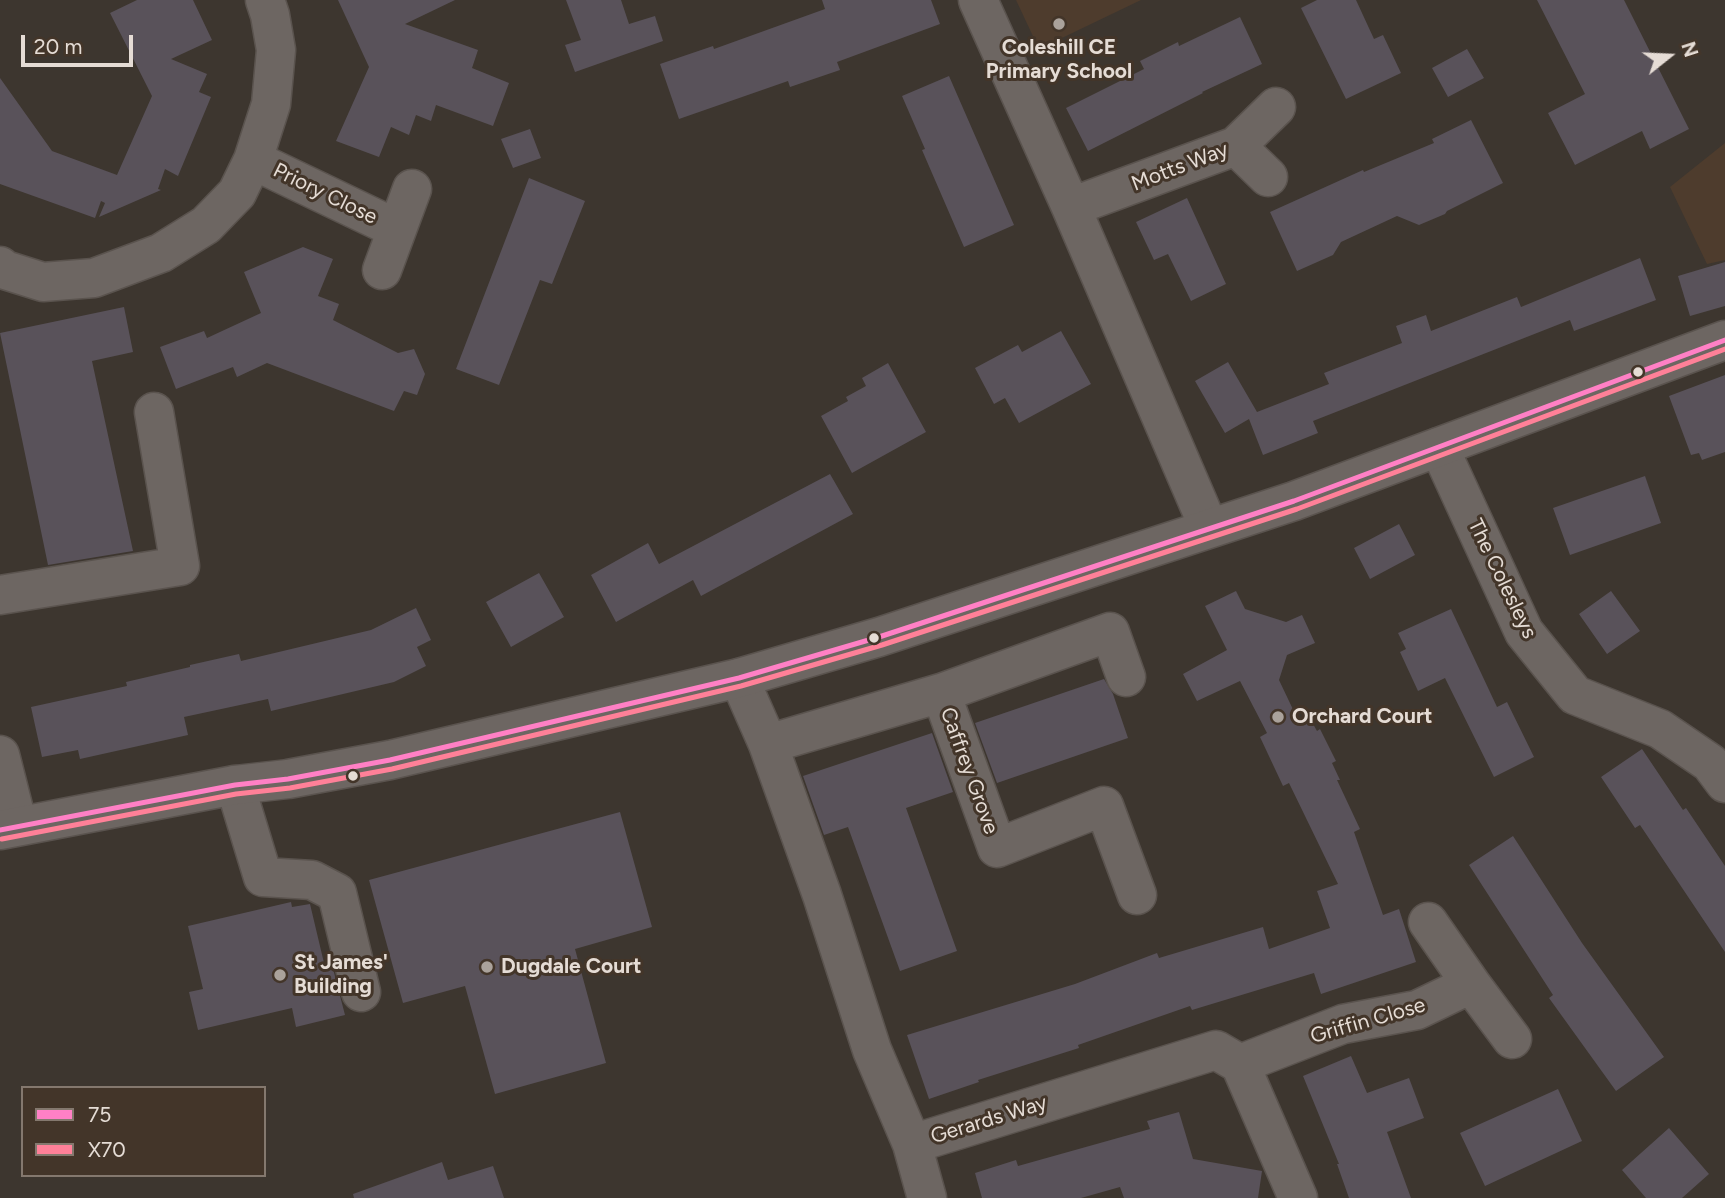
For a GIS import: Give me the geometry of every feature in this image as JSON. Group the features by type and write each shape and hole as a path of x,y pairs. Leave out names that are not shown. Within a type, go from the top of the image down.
{"street":[{"path":"0,266 43,282 94,278 161,253 206,225 237,193 253,160 271,104 276,50 265,0"},
{"path":"978,0 1209,527"},
{"name":"Motts Way","path":"1071,208 1236,146 1276,107"},
{"path":"1236,146 1268,177"},
{"name":"Priory Close","path":"253,160 397,229"},
{"name":"Priory Close","path":"382,270 412,189"},
{"path":"0,755 9,828 235,785 288,779 390,760 739,678 879,637 1294,501 1725,340"},
{"path":"0,595 180,566 154,412"},
{"name":"The Colesleys","path":"1439,447 1524,632 1575,695 1660,729 1710,763 1725,783"},
{"name":"Caffrey Grove","path":"768,744 941,693 1110,632 1126,677"},
{"name":"Gerards Way","path":"739,678 768,744 822,895 872,1049 912,1144 1216,1050 1240,1064"},
{"name":"Caffrey Grove","path":"941,693 997,848 1104,806 1137,895"},
{"path":"235,785 263,877 312,880 337,893 361,992"},
{"path":"1428,922 1512,1039"},
{"name":"Griffin Close","path":"1240,1064 1343,1024 1418,1010 1471,985"},
{"path":"1240,1064 1298,1198"},
{"path":"912,1144 927,1198"}],"shaded area":[{"name":"Coleshill CE Primary School","path":"1016,0 1141,0 1039,49"},
{"path":"1725,143 1725,260 1707,264 1670,187"}],"building":[{"path":"137,0 193,0 212,40 171,59 207,74 199,92 211,97 178,176 165,169 158,189 161,190 99,217 105,203 101,201 95,218 0,184 0,78 52,151 117,175 152,96 110,13"},
{"path":"338,0 455,0 405,24 478,50 472,68 509,83 493,126 436,105 431,121 416,115 409,135 391,127 379,157 336,141 369,67"},
{"path":"566,0 621,0 629,24 655,16 663,41 575,72 565,45 581,40"},
{"path":"822,0 931,0 940,24 837,62 840,70 790,87 788,81 679,119 660,64 713,46 714,49 825,9"},
{"path":"1317,0 1356,0 1374,39 1383,35 1401,73 1346,99 1301,8"},
{"path":"1537,0 1624,0 1689,129 1650,149 1642,131 1575,165 1548,113 1585,94"},
{"path":"1240,17 1262,64 1088,151 1066,108 1144,69 1140,61"},
{"path":"1467,49 1484,78 1448,97 1432,68"},
{"path":"949,76 1014,225 964,247 902,96"},
{"path":"1471,120 1503,183 1419,225 1397,216 1341,242 1333,255 1297,271 1270,212 1363,170 1364,172 1434,143 1432,139"},
{"path":"530,129 541,158 513,168 501,139"},
{"path":"529,178 585,201 552,284 540,280 499,385 456,369"},
{"path":"1187,198 1226,284 1191,301 1168,254 1154,260 1136,222"},
{"path":"303,247 333,259 318,296 339,304 333,320 398,353 414,349 425,374 417,395 404,391 394,411 267,363 237,377 233,367 176,389 160,347 204,331 207,338 261,313 244,272"},
{"path":"1640,258 1656,300 1574,331 1570,320 1313,421 1318,433 1263,455 1249,419 1225,433 1195,381 1228,362 1257,412 1329,384 1324,373 1402,343 1396,326 1426,315 1431,331 1517,297 1521,307"},
{"path":"1725,262 1725,306 1690,316 1678,276"},
{"path":"124,307 133,352 92,361 133,551 48,565 0,333"},
{"path":"1061,331 1091,384 1019,423 1005,398 994,404 975,368 1018,345 1022,352"},
{"path":"888,363 926,432 852,473 821,416 848,401 846,397 866,386 862,378"},
{"path":"1725,375 1725,452 1702,460 1699,453 1691,455 1669,396"},
{"path":"830,474 853,514 701,596 693,580 616,622 591,575 648,543 659,564"},
{"path":"1645,476 1661,523 1570,555 1553,508"},
{"path":"1399,524 1415,555 1370,579 1354,548"},
{"path":"539,573 564,617 511,647 486,602"},
{"path":"1236,591 1245,609 1286,622 1302,615 1315,643 1287,655 1279,680 1298,720 1308,715 1317,731 1320,729 1336,761 1332,763 1340,780 1337,780 1360,829 1354,832 1383,915 1399,909 1416,962 1321,994 1314,973 1192,1010 1190,1006 1078,1045 1079,1048 978,1080 979,1082 929,1099 907,1035 1075,984 1157,953 1159,958 1263,927 1269,949 1330,928 1317,891 1338,884 1289,783 1283,786 1260,737 1267,733 1240,681 1197,701 1183,674 1227,650 1205,606"},
{"path":"1611,591 1640,631 1607,654 1579,614"},
{"path":"416,608 431,640 417,647 426,666 394,682 271,711 268,699 184,717 188,735 80,759 78,750 42,757 31,707 127,686 126,682 190,665 239,654 241,661 371,630"},
{"path":"1451,609 1497,707 1507,702 1534,757 1494,777 1445,678 1418,691 1400,652 1406,649 1398,633"},
{"path":"1104,679 1113,694 1128,738 997,783 975,723"},
{"path":"932,733 953,792 906,808 957,951 900,971 848,827 824,835 803,776"},
{"path":"1642,749 1725,866 1725,952 1640,825 1635,828 1601,777"},
{"name":"Dugdale Court","path":"620,812 652,927 575,949 606,1063 495,1094 465,986 403,1003 369,880"},
{"path":"1513,836 1582,943 1664,1057 1616,1091 1549,998 1553,995 1469,865"},
{"name":"St James' Building","path":"291,902 292,907 310,904 324,963 331,961 345,1015 296,1027 292,1008 198,1030 189,992 203,989 188,926"},
{"path":"1351,1056 1367,1093 1409,1078 1424,1118 1387,1132 1411,1198 1349,1198 1339,1164 1303,1076"},
{"path":"1558,1089 1582,1141 1485,1186 1460,1133"},
{"path":"1179,1112 1193,1159 1262,1171 1258,1198 1124,1198 1120,1187 1081,1198 982,1198 975,1173 1016,1160 1018,1166 1150,1129 1147,1121"},
{"path":"1669,1128 1709,1174 1682,1198 1646,1198 1622,1170"},
{"path":"442,1162 448,1180 493,1166 504,1198 354,1198 353,1194"}],"transit line":[{"name":"75","path":"0,830 235,785 288,779 390,760 739,678 879,637 1294,501 1725,340"},
{"name":"X70","path":"2,839 236,794 290,788 392,769 741,686 882,645 1297,509 1725,349"}],"place":[{"name":"Coleshill CE Primary School","path":"1059,24"},
{"name":"Orchard Court","path":"1278,717"},
{"name":"Dugdale Court","path":"487,967"},
{"name":"St James' Building","path":"280,975"}]}
